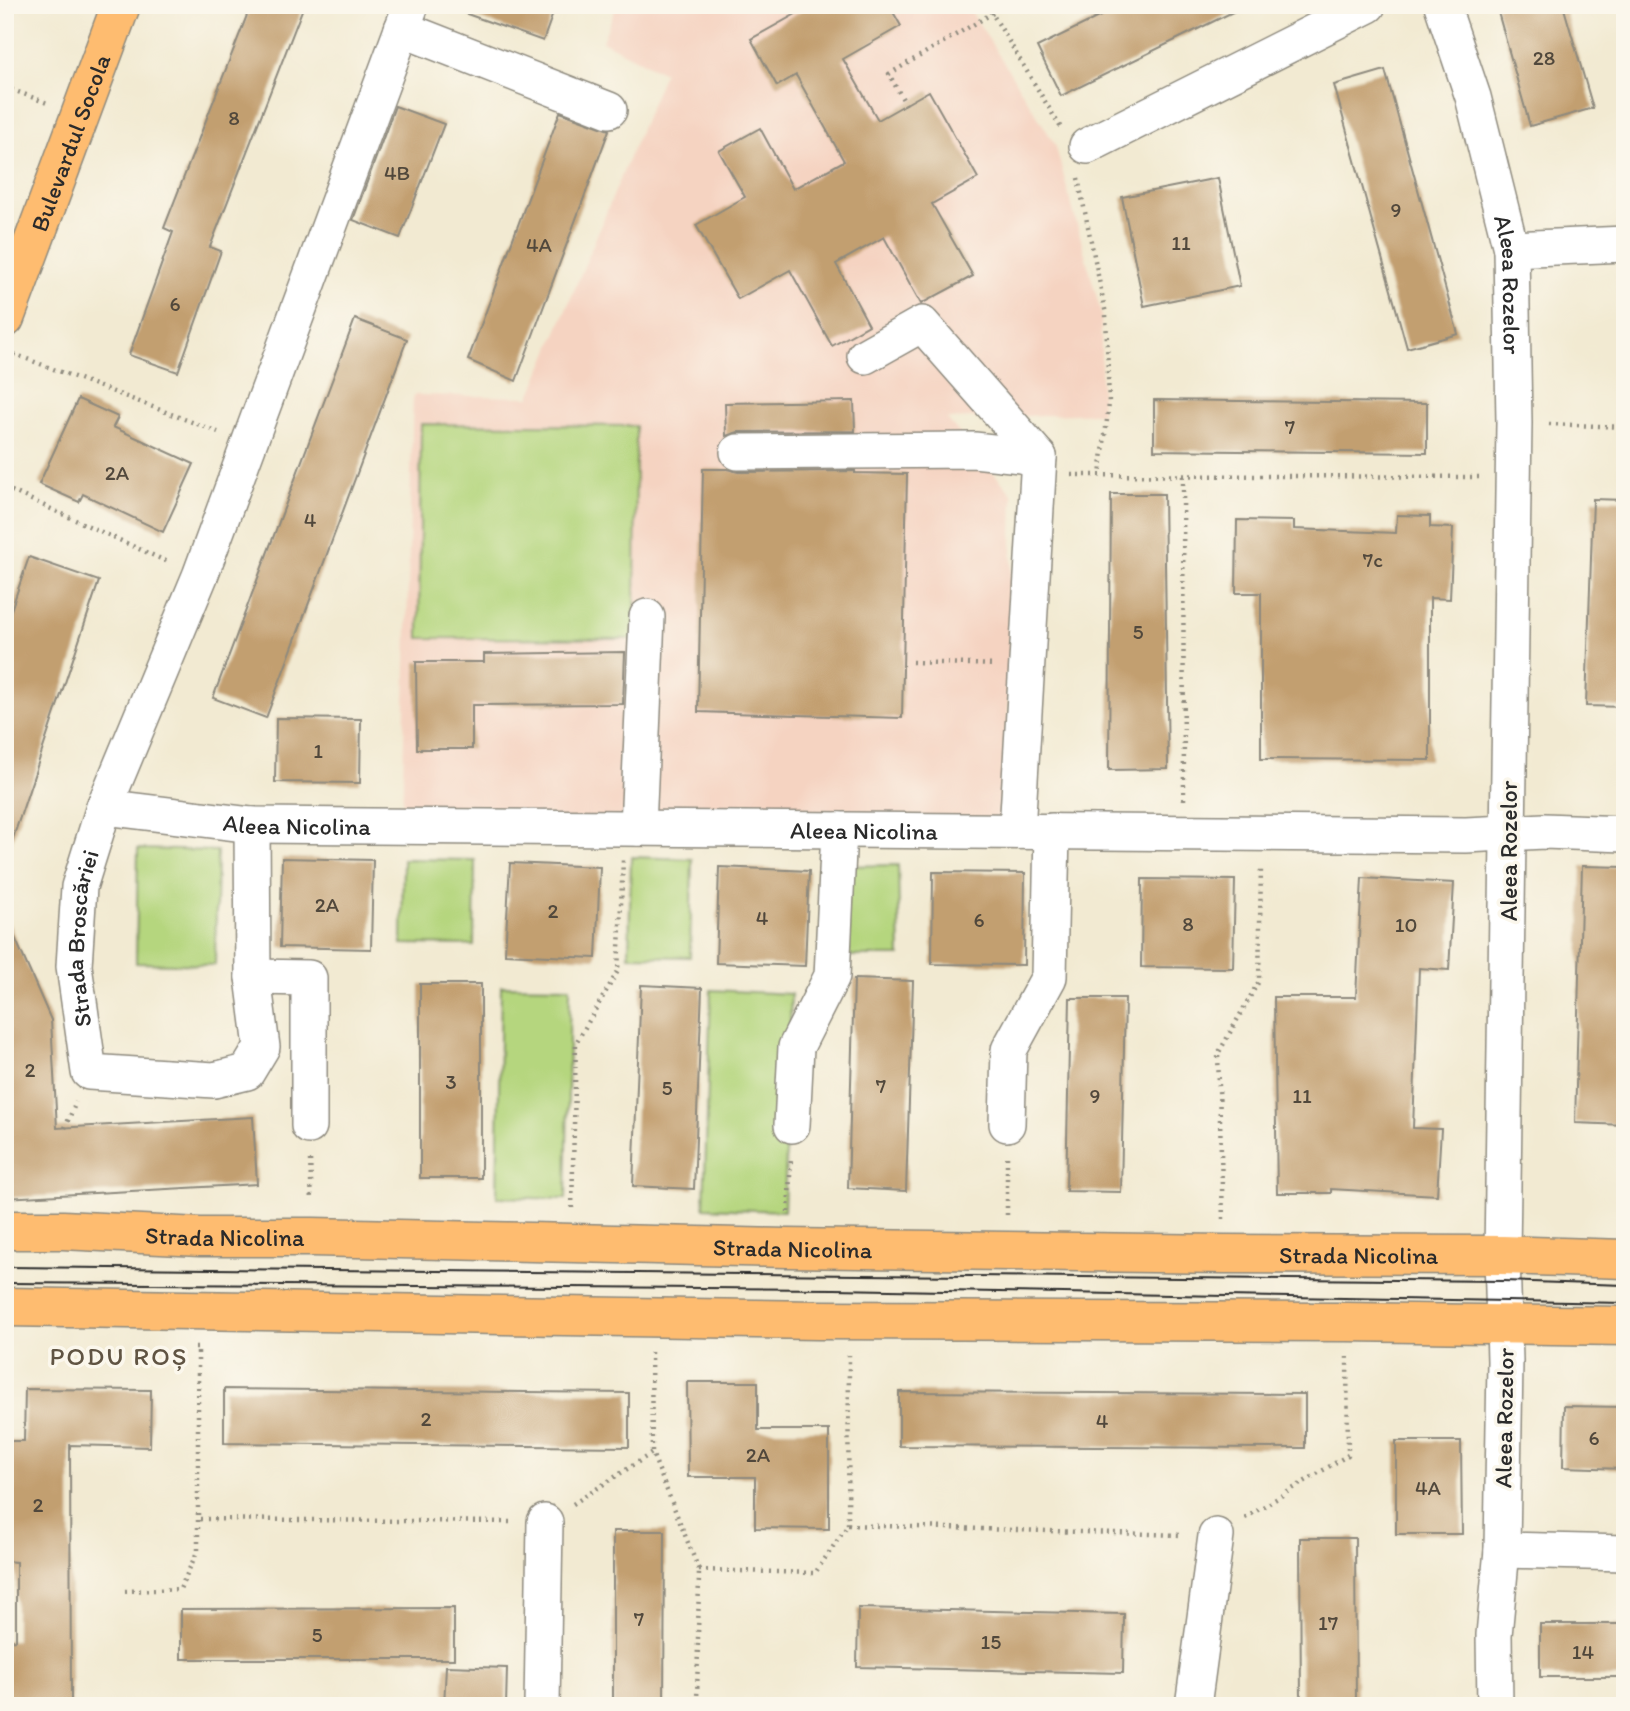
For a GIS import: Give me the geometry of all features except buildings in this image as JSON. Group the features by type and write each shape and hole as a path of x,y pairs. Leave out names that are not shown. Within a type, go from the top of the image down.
{"main road":[{"name":"Bulevardul Socola","path":"5,318 121,5"},
{"name":"Strada Nicolina","path":"5,1230 200,1237 313,1237 786,1248 1502,1255 1625,1259"},
{"path":"5,1307 651,1318 1625,1326"}],"street":[{"path":"1076,151 1368,5"},
{"name":"Aleea Rozelor","path":"1442,5 1473,97 1511,249 1514,423 1511,477 1502,1255 1502,1550 1494,1635 1495,1706"},
{"path":"407,17 609,110"},
{"name":"Strada Broscăriei","path":"253,976 262,1047 247,1072 214,1080 89,1072 74,966 79,887 104,807 200,576 407,17"},
{"path":"1511,249 1625,244"},
{"path":"865,356 922,324 1038,466 1017,831"},
{"path":"738,452 974,450 1038,466"},
{"path":"631,828 647,617"},
{"name":"Aleea Nicolina","path":"104,807 252,825 1261,833 1508,834 1544,831 1625,834"},
{"path":"252,825 253,976 309,978 309,1126"},
{"path":"792,1125 796,1047 832,976 839,830"},
{"path":"1007,1124 1009,1050 1049,977 1052,831"},
{"path":"542,1706 545,1522"},
{"path":"1193,1706 1216,1536"},
{"path":"1502,1550 1625,1553"}],"path":[{"path":"988,5 1076,151 1107,314 1110,404 1100,475"},
{"path":"906,104 889,74 993,13"},
{"path":"5,87 80,116"},
{"path":"5,351 249,443"},
{"path":"1514,423 1625,427"},
{"path":"1038,466 1100,475 1511,477"},
{"path":"1183,476 1184,832"},
{"path":"5,488 200,576"},
{"path":"912,662 1027,666"},
{"path":"571,1244 576,1043 618,971 631,828"},
{"path":"1224,1254 1217,1054 1259,981 1261,833"},
{"path":"1007,1124 1007,1251"},
{"path":"786,1248 792,1125"},
{"path":"309,1126 313,1237"},
{"path":"651,1318 652,1453 699,1570 698,1706"},
{"path":"699,1570 815,1573 848,1525 849,1319"},
{"path":"848,1525 1216,1536 1348,1455 1347,1322"},
{"path":"125,1591 180,1590 198,1550 198,1348"},
{"path":"200,1519 545,1522 652,1453"}],"shaded area":[{"path":"617,5 967,5 1055,144 1101,313 1101,413 947,419 1013,495 1005,834 402,820 413,395 530,397 664,73 602,41"}],"green space":[{"path":"421,424 636,426 635,639 419,638"},
{"path":"138,849 217,851 215,965 136,963"},
{"path":"631,857 692,859 690,957 629,956"},
{"path":"403,859 475,860 474,945 402,944"},
{"path":"898,865 900,956 845,956 843,866"},
{"path":"501,986 570,987 566,1199 497,1197"},
{"path":"711,990 791,994 784,1211 704,1208"}],"tram line":[{"path":"5,1267 1503,1281 1625,1285"},
{"path":"5,1283 835,1289 1625,1303"}],"district":[{"name":"PODU ROȘ","path":"119,1356"}]}
